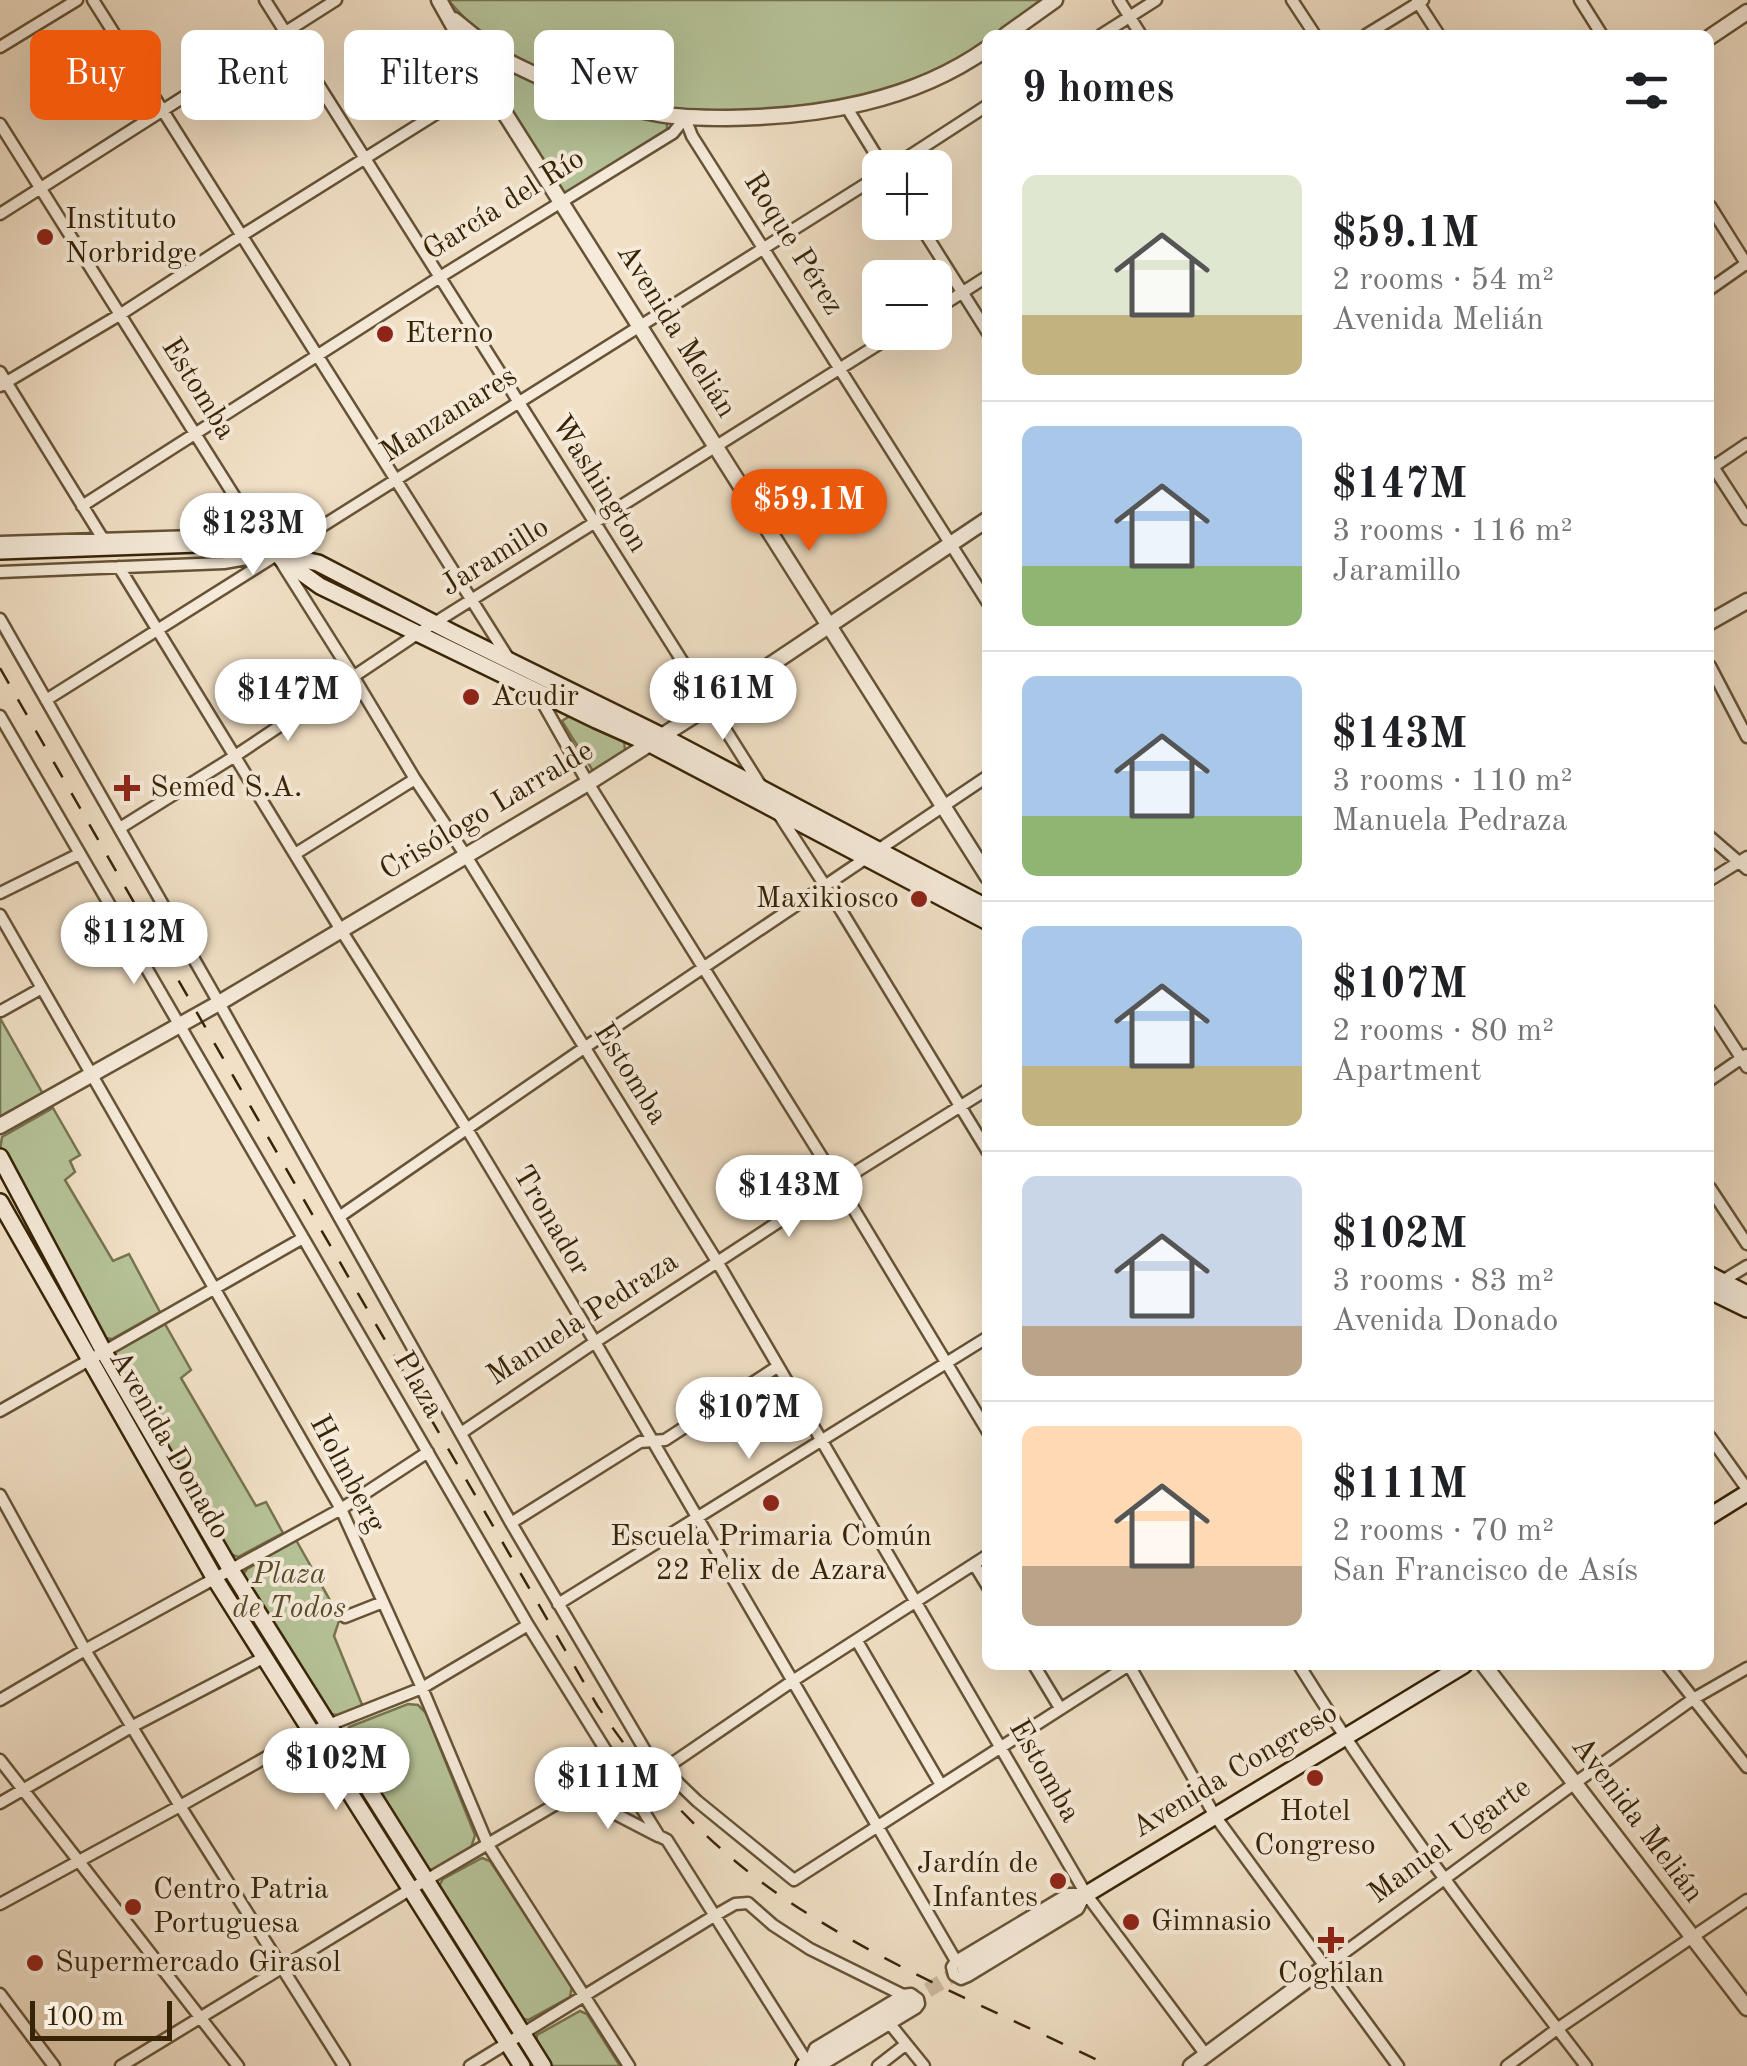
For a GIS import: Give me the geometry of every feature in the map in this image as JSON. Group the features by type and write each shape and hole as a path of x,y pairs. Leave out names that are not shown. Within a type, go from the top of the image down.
{"main road":[{"path":"0,551 227,543 318,563 656,740 777,811 982,905"},
{"path":"0,561 276,554 320,586 417,634 764,790 982,918"},
{"path":"0,1157 104,1352 328,1725 418,1885 543,2066"},
{"name":"Avenida Donado","path":"0,1202 214,1579 310,1732 418,1885 522,2066"},
{"path":"1714,1284 1747,1294"},
{"path":"1714,1285 1747,1309"},
{"path":"1714,1513 1747,1491"},
{"name":"Avenida Congreso","path":"960,1965 1086,1894 1456,1670"},
{"path":"807,2065 905,1998"}],"street":[{"path":"0,47 77,0"},
{"path":"94,0 510,662"},
{"name":"Washington","path":"265,0 284,30"},
{"path":"291,30 336,0"},
{"name":"Avenida Melián","path":"439,0 457,30"},
{"path":"1013,30 1055,0"},
{"path":"1119,0 1138,30"},
{"path":"1109,30 1156,0"},
{"path":"1292,0 1311,30"},
{"path":"1580,0 1599,30"},
{"path":"1714,34 1747,10 1743,0"},
{"path":"1374,30 1419,1 1436,30"},
{"name":"Avenida Melián","path":"449,16 466,30"},
{"path":"514,65 633,108 685,118 751,118 847,108 944,75 982,56"},
{"name":"Washington","path":"324,93 764,790"},
{"path":"0,214 181,99"},
{"path":"847,108 876,150"},
{"path":"917,150 982,109"},
{"name":"García del Río","path":"82,506 673,133 685,118"},
{"name":"Roque Pérez","path":"685,118 692,136 982,594"},
{"path":"103,539 2,380 121,314 424,120"},
{"name":"Avenida Melián","path":"509,120 982,868"},
{"name":"Estomba","path":"0,124 250,521 276,554 353,676 718,1263 1086,1894 1206,2055"},
{"name":"Manzanares","path":"46,700 862,185"},
{"path":"1714,212 1747,264 1714,286"},
{"path":"929,240 982,325"},
{"path":"952,299 982,280"},
{"name":"Jaramillo","path":"120,828 417,634 869,350"},
{"path":"1714,464 1747,444"},
{"path":"1714,470 1747,519"},
{"name":"Crisólogo Larralde","path":"0,1126 220,1003 588,782 982,523"},
{"path":"0,542 228,535 276,554"},
{"path":"0,572 224,563 276,554"},
{"name":"Tronador","path":"119,567 467,1129 960,1965"},
{"path":"1714,620 1747,600"},
{"name":"Plaza","path":"0,619 511,1522 646,1752 697,1801 794,1880 877,1826"},
{"path":"1714,674 1747,737"},
{"path":"535,690 982,1422"},
{"name":"Plaza","path":"2,722 528,1625 807,2065"},
{"path":"295,854 415,779"},
{"path":"339,1218 982,780"},
{"path":"777,811 982,1143"},
{"path":"1714,840 1744,863 1714,878"},
{"path":"0,894 79,854"},
{"name":"Holmberg","path":"0,916 340,1509 488,1845 629,2066"},
{"path":"1,1011 42,988"},
{"path":"1714,1016 1745,1060 1714,1078"},
{"name":"Manuela Pedraza","path":"462,1433 838,1183 982,1093"},
{"path":"1714,1194 1747,1244"},
{"path":"0,1412 302,1238"},
{"path":"1714,1283 1747,1266"},
{"path":"558,1604 982,1341"},
{"path":"511,1522 640,1442 665,1440 777,1367"},
{"path":"1714,1443 1747,1491"},
{"path":"0,1700 340,1509 428,1452"},
{"path":"0,1495 85,1650 344,2066"},
{"path":"664,1769 982,1559"},
{"path":"974,1564 982,1577"},
{"path":"345,1617 383,1602"},
{"path":"0,1904 310,1732 422,1688 528,1625"},
{"path":"856,1641 941,1784"},
{"path":"0,1803 133,1726 263,1658"},
{"name":"Manuel Ugarte","path":"1191,2066 1574,1783 1693,1700 1747,1668"},
{"path":"1037,1670 1060,1708"},
{"path":"877,1826 1121,1670"},
{"path":"1132,1670 1215,1816 1398,2066"},
{"path":"1303,1670 1344,1738 1586,2066"},
{"name":"Avenida Melián","path":"1488,1670 1747,2008"},
{"path":"1671,1670 1747,1767"},
{"path":"0,1760 238,2066"},
{"path":"121,2066 418,1885 576,1793 619,1773"},
{"path":"576,1793 659,1836"},
{"path":"1507,2066 1747,1900"},
{"path":"470,2066 714,1916 735,1904 748,1903 810,1949 905,1998 915,1996 919,2004 824,2063 807,2065"},
{"path":"0,1994 54,2066"},
{"path":"890,2024 924,2066"},
{"path":"878,2066 905,2045"}],"green space":[{"path":"448,0 1042,0 1003,30 982,30 982,44 962,57 908,81 822,102 711,112 674,109 674,30 534,30 534,66 514,56 514,30 478,30"},
{"path":"514,72 534,77 534,120 661,120 667,122 667,132 561,193 514,120"},
{"path":"570,716 624,740 625,751 593,771 562,721"},
{"path":"0,1018 43,1094 0,1117"},
{"path":"53,1108 80,1155 70,1161 75,1172 65,1180 113,1261 129,1254 160,1312 112,1339 105,1338 0,1150 2,1137"},
{"path":"165,1324 191,1370 181,1378 256,1506 266,1502 283,1533 238,1557 230,1554 115,1357 119,1349"},
{"name":"Plaza de Todos","path":"296,1540 340,1618 334,1636 363,1707 338,1715 329,1714 243,1575"},
{"path":"408,1704 418,1705 426,1713 475,1835 471,1848 435,1870 426,1869 344,1737 349,1727"},
{"path":"482,1858 490,1861 572,1987 570,1997 528,2020 521,2018 438,1888 443,1879"},
{"path":"580,2011 587,2014 620,2066 551,2066 536,2042 537,2035"}],"tunnel":[{"path":"908,2002 965,1968"}],"railway":[{"path":"0,668 597,1705 640,1764 717,1845 805,1912 917,1975 1110,2066"}],"place":[{"name":"Instituto Norbridge","path":"45,237"},
{"name":"Eterno","path":"385,334"},
{"name":"Acudir","path":"471,697"},
{"name":"Semed S.A.","path":"127,788"},
{"name":"Maxikiosco","path":"919,899"},
{"name":"Escuela Primaria Común 22 Felix de Azara","path":"771,1503"},
{"name":"Hotel Congreso","path":"1315,1778"},
{"name":"Jardín de Infantes","path":"1058,1881"},
{"name":"Centro Patria Portuguesa","path":"133,1907"},
{"name":"Gimnasio","path":"1131,1922"},
{"name":"Coghlan","path":"1331,1940"},
{"name":"Supermercado Girasol","path":"35,1963"}]}
